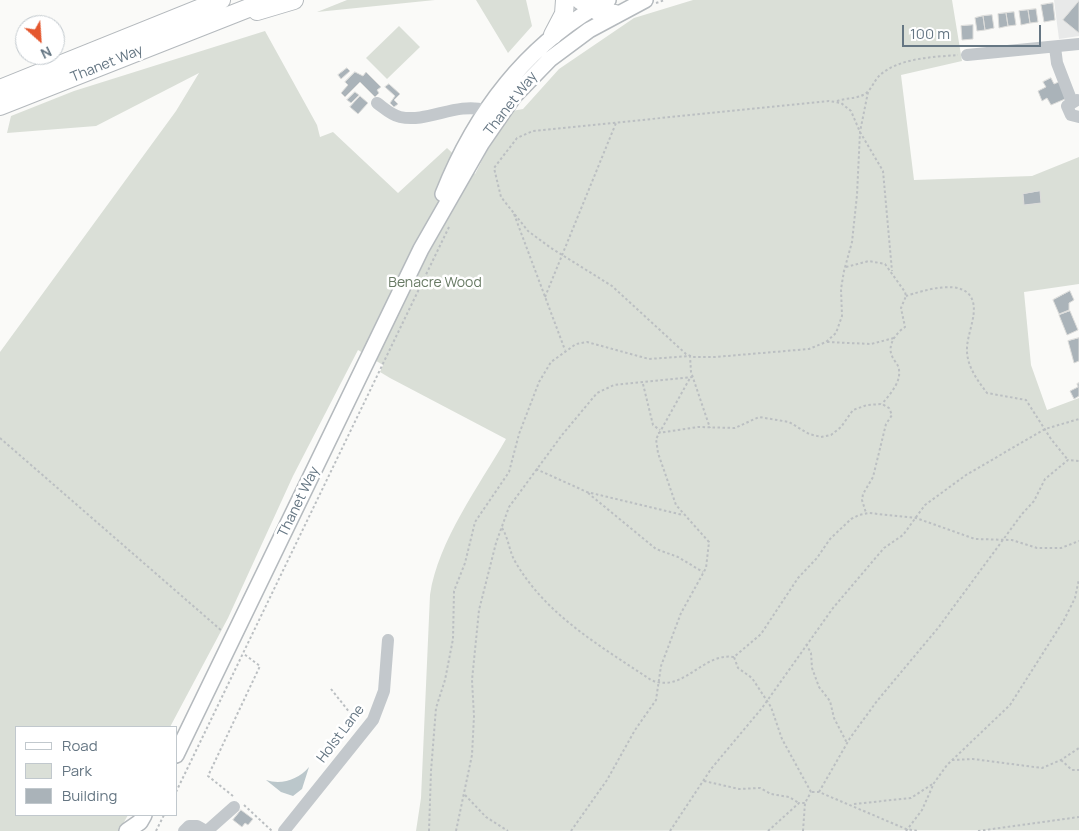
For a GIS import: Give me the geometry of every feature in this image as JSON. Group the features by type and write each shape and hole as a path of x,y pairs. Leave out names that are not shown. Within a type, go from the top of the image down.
{"highway":[{"name":"Thanet Way","path":"0,89 221,0"},
{"name":"Thanet Way","path":"0,106 269,0"},
{"path":"214,22 273,8 294,0"},
{"path":"553,35 564,14 566,0"},
{"path":"586,4 599,12 611,7"}],"main road":[{"name":"Thanet Way","path":"178,751 421,249 481,144 514,96 562,48 611,7 647,3"},
{"name":"Thanet Way","path":"421,249 456,160 484,110 510,76 586,4"}],"street":[{"path":"968,55 1079,44"},
{"path":"1054,47 1057,63 1076,101 1067,106 1068,110 1071,116 1079,117"},
{"path":"377,103 402,117 420,118 470,107 484,110"},
{"name":"Holst Lane","path":"284,831 364,730 380,706 384,691 388,640"},
{"path":"184,831 189,826 197,826 206,831 234,807"}],"path":[{"path":"647,3 665,0"},
{"path":"835,102 863,96 868,92 878,76 892,66 936,56 968,55"},
{"path":"429,831 430,771 436,708 445,680 453,639 454,591 465,563 475,522 509,472 519,434 539,382 550,362 576,344 587,342 649,359 790,352 809,350 826,342 836,333 842,316 841,289 852,242 857,195 860,132 868,92"},
{"path":"690,356 612,286 528,231 512,211 501,197 494,168 517,138 533,131 829,100 841,103 851,111 860,132 883,171 892,271 906,296"},
{"path":"544,297 616,123"},
{"path":"512,211 565,350"},
{"path":"178,788 452,221"},
{"path":"846,266 859,262 877,261 892,271"},
{"path":"906,296 936,288 951,287 962,290 968,295 973,302 967,352 973,375 987,393 1026,400 1068,460"},
{"path":"882,404 898,380 899,370 891,355 894,338 905,326 901,308 906,296"},
{"path":"826,342 871,344 894,338"},
{"path":"690,356 691,378 710,428"},
{"path":"456,831 472,748 472,680 480,610 502,526 509,507 536,469 597,393 614,385 643,384 691,378"},
{"path":"571,831 607,780 635,730 656,700 660,684 661,666 681,613 703,572 709,551 709,542 683,515 673,497 658,453 656,439 691,378"},
{"path":"643,384 653,425 660,430"},
{"path":"658,433 686,428 735,428 759,417 789,422 821,437 831,435 841,427 853,410 867,405 882,404 889,408 892,415 886,424 873,478 863,494 863,508 866,513"},
{"path":"670,831 704,780 767,700 806,644 866,568 884,548 903,535 925,505 935,496 1045,429 1079,419"},
{"path":"0,438 232,641 243,654 260,666 208,776 272,831"},
{"path":"819,792 847,743 877,701 938,628 1022,514 1034,501 1045,479 1068,460 1079,461"},
{"path":"536,469 586,492 683,515"},
{"path":"586,492 656,549 673,555 703,572"},
{"path":"734,657 761,634 798,578 817,558 838,530 851,519 866,513 916,518 975,539 1004,539 1037,548 1061,548 1079,541"},
{"path":"502,526 516,564 552,608 570,626 660,684 683,679 723,655 734,657"},
{"path":"906,830 922,810 934,783 952,760 1010,705 1064,620 1075,598 1079,582"},
{"path":"806,644 811,653 812,668 819,687 830,701 834,718 847,743"},
{"path":"734,657 738,668 752,678 767,700 782,739 810,792 806,803 803,831"},
{"path":"331,689 364,730"},
{"path":"952,760 973,759 1042,768 1060,760 1079,748"},
{"path":"1060,760 1072,770 1079,770"},
{"path":"704,780 739,790 760,788 771,794 789,797 799,803 806,803"},
{"path":"852,804 911,798 934,783"},
{"path":"810,792 819,792 852,804 906,830 919,831"},
{"path":"464,795 486,817 508,831"},
{"path":"768,831 799,803"},
{"path":"156,831 164,816"},
{"path":"978,831 1079,817"}],"shaded area":[{"path":"1054,0 1079,0 1079,36 1059,39"},
{"path":"309,767 302,789 293,796 281,792 266,780 283,782 295,778"}],"green space":[{"path":"347,0 435,0 317,12"},
{"path":"476,0 526,0 532,26 508,53"},
{"name":"Benacre Wood","path":"693,0 952,0 962,61 901,75 914,180 1032,176 1079,157 1079,284 1024,292 1031,365 1047,410 1079,398 1079,830 416,831 421,798 430,595 434,575 450,534 506,439 380,372 383,365 358,350 293,476 228,618 171,726 15,726 15,816 127,816 119,831 0,831 0,352 176,111 199,73 96,126 7,133 11,116 74,91 265,31 317,125 320,137 333,132 398,193 447,148 475,174 495,135 512,111 523,109 559,69 634,18","holes":["1040,191 1041,203 1025,205 1023,194"]},
{"path":"399,26 420,47 387,79 366,58"}],"building":[{"path":"1079,1 1079,33 1063,20"},
{"path":"1053,3 1055,20 1044,22 1041,5"},
{"path":"1036,9 1038,22 1030,23 1028,10"},
{"path":"1028,10 1030,23 1021,25 1019,11"},
{"path":"1014,12 1016,25 1008,26 1006,13"},
{"path":"1006,13 1008,26 999,28 998,14"},
{"path":"992,15 994,28 985,30 983,16"},
{"path":"983,16 985,30 977,31 975,18"},
{"path":"973,25 973,39 962,40 961,26"},
{"path":"347,68 350,71 341,79 338,75"},
{"path":"355,72 363,76 366,72 381,87 377,90 379,93 375,97 360,82 345,97 341,93 348,85 345,82"},
{"path":"1051,78 1054,84 1061,81 1065,99 1051,105 1047,98 1042,101 1038,91 1046,87 1043,82"},
{"path":"389,84 400,94 394,100 398,104 394,107 390,103 395,96 385,87"},
{"path":"355,92 359,95 351,103 347,100"},
{"path":"360,96 368,103 358,114 350,107"},
{"path":"1040,191 1041,203 1024,205 1023,194"},
{"path":"1070,291 1074,300 1069,303 1069,310 1059,314 1053,300"},
{"path":"1070,311 1078,330 1067,335 1059,315"},
{"path":"1079,338 1079,361 1074,363 1068,341"},
{"path":"1079,383 1079,396 1074,399 1070,391 1078,387 1077,384"},
{"path":"241,810 253,819 248,825 245,823 242,827 233,820"}]}
